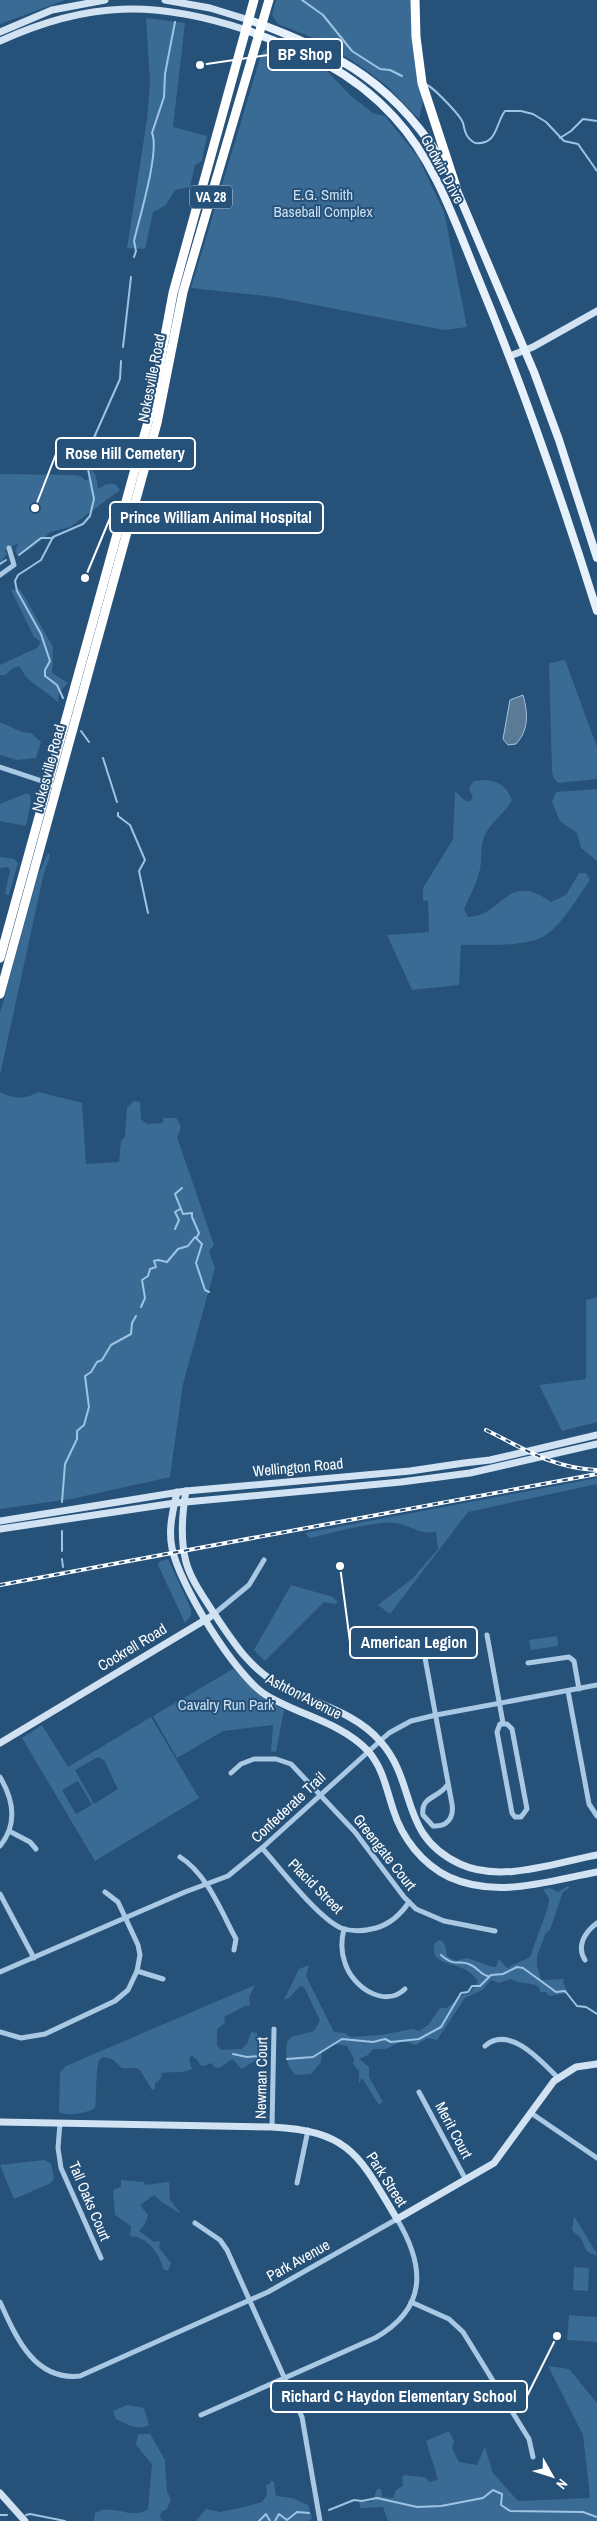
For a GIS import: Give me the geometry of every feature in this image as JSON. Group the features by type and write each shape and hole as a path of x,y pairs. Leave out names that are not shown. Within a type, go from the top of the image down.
{"highway":[{"name":"Nokesville Road","path":"53,784 150,412 173,293 254,0"},
{"name":"Nokesville Road","path":"0,994 9,943 157,423 183,292 269,0"},
{"path":"415,0 416,37 422,83 456,187"},
{"name":"Nokesville Road","path":"0,958 9,943"}],"main road":[{"name":"Godwin Drive","path":"249,20 327,52 382,89 424,133 456,187 525,350 559,440 597,558"},
{"name":"Godwin Drive","path":"246,30 312,55 338,70 379,102 405,130 435,177 510,356 555,478 597,611"}],"street":[{"path":"0,32 44,13 93,1 105,0"},
{"name":"Godwin Drive","path":"165,0 210,8 249,20"},
{"path":"93,1 95,11"},
{"name":"Godwin Drive","path":"0,41 52,20 95,11 136,8 178,11 216,20 246,30"},
{"path":"510,356 525,350 597,311"},
{"path":"0,575 14,565 9,548"},
{"path":"0,767 53,784"},
{"name":"Wellington Road","path":"0,1521 186,1490 428,1468 490,1460 597,1435"},
{"name":"Wellington Road","path":"0,1529 175,1503 401,1482 462,1474 597,1444"},
{"name":"Ashton Avenue","path":"186,1490 182,1534 186,1561 192,1578 238,1650 260,1671 278,1684 355,1720 380,1740 397,1766 411,1812 418,1827 433,1846 454,1861 472,1868 500,1872 597,1855"},
{"name":"Ashton Avenue","path":"177,1492 171,1528 173,1553 182,1578 238,1670 261,1692 338,1729 368,1751 383,1775 402,1832 425,1860 450,1877 478,1886 500,1888 597,1872"},
{"name":"Cockrell Road","path":"0,1743 214,1614 249,1585 264,1560"},
{"path":"486,1635 503,1724"},
{"path":"423,1647 448,1784 452,1815 443,1825 433,1826 423,1815 423,1806 429,1798 442,1792 448,1784"},
{"path":"528,1663 570,1657 574,1661 579,1689"},
{"name":"Confederate Trail","path":"0,1972 233,1873 380,1740 402,1724 436,1715 597,1685"},
{"path":"568,1691 589,1804 597,1816"},
{"path":"503,1724 509,1725 512,1732 527,1810 521,1817 513,1814 510,1803 497,1732 497,1728 503,1724"},
{"name":"Greengate Court","path":"231,1773 236,1766 246,1762 276,1759 297,1769 355,1832 409,1902 430,1917 458,1925 495,1931"},
{"path":"0,1777 8,1790 12,1805 9,1831 0,1846"},
{"path":"9,1831 30,1842 36,1849"},
{"name":"Placid Street","path":"262,1848 322,1914 344,1929 362,1930 379,1927 394,1918 409,1902"},
{"path":"180,1857 193,1867 206,1885 236,1939 234,1950"},
{"path":"0,2032 12,2037 29,2037 45,2034 79,2019 122,1996 132,1983 137,1971 138,1945 118,1902 106,1892"},
{"path":"0,1894 34,1958"},
{"path":"585,1960 581,1950 582,1942 597,1922"},
{"path":"344,1929 342,1954 347,1968 356,1982 368,1991 383,1996 398,1995 405,1989"},
{"path":"137,1971 163,1979"},
{"name":"Newman Court","path":"272,2127 274,2029"},
{"path":"485,2046 490,2042 498,2040 519,2044 533,2053 558,2078"},
{"name":"Park Avenue","path":"0,2302 19,2340 38,2365 50,2373 72,2377 89,2372 250,2300 466,2180 494,2163 558,2078 576,2067 597,2064"},
{"name":"Merit Court","path":"419,2092 466,2180"},
{"path":"531,2113 597,2158"},
{"name":"Park Street","path":"0,2122 272,2127 309,2130 333,2138 353,2152 366,2167 410,2239 416,2258 416,2285 411,2302 396,2324 382,2334 201,2415"},
{"name":"Tall Oaks Court","path":"60,2123 58,2148 61,2168 101,2258"},
{"path":"297,2183 309,2130"},
{"path":"194,2223 224,2244 285,2378 305,2426 320,2521"},
{"path":"411,2302 449,2320 463,2332 529,2438 533,2457"},
{"path":"0,2493 25,2521"}],"green space":[{"path":"0,0 65,0 0,24"},
{"path":"276,0 413,0 414,57 423,101 419,119 387,86 366,70 324,42 278,24 272,15"},
{"path":"146,18 185,23 173,127 207,136 202,161 195,165 190,187 175,190 166,205 153,212 145,249 127,248 147,120 150,83"},
{"name":"E.G. Smith Baseball Complex","path":"269,47 326,70 350,95 373,113 385,116 418,157 444,212 467,327 444,330 274,297 191,288 262,52"},
{"path":"97,434 98,440 92,470 96,476 98,489 105,485 115,484 120,490 70,527 51,532 30,549 17,555 15,550 19,543 5,550 7,554 0,563 0,474 74,475 80,476 86,481 91,477 89,452"},
{"path":"20,589 53,647 52,673 68,683 59,692 58,702 27,678 19,666 13,668 5,675 0,675 0,665 37,648 41,642 34,637 11,590"},
{"path":"565,660 597,747 597,779 558,783 553,777 549,663"},
{"path":"0,722 22,732 31,733 41,742 36,758 17,760 0,755"},
{"path":"486,780 502,786 512,800 484,837 479,874 464,909 468,917 480,915 490,910 514,892 536,893 551,902 566,895 579,873 586,873 590,880 564,917 546,935 517,944 461,945 459,985 412,990 387,935 429,932 428,901 423,900 423,888 453,839 455,791 469,802 473,798 469,788 474,781"},
{"path":"597,789 597,861 581,848 577,833 560,821 552,802 556,792"},
{"path":"27,793 30,795 31,801 26,826 0,821 0,804"},
{"path":"48,853 50,855 43,877 0,1075 0,1013 38,875"},
{"path":"0,857 14,859 18,863 9,895 5,894 10,870 8,867 0,868"},
{"path":"0,1092 19,1098 38,1092 82,1103 86,1164 119,1162 121,1141 125,1137 127,1108 134,1101 140,1102 141,1119 147,1124 163,1123 163,1118 176,1118 180,1123 177,1137 214,1245 209,1251 215,1268 183,1384 170,1477 71,1499 0,1509"},
{"path":"597,1297 597,1422 562,1431 539,1385 586,1379 586,1300"},
{"path":"597,1478 597,1484 468,1512 390,1614 378,1605 412,1579 438,1549 436,1532 429,1533 401,1524 386,1523 352,1528 310,1538 305,1533"},
{"path":"168,1559 191,1609 191,1616 185,1623 158,1565 160,1561"},
{"path":"291,1585 333,1597 338,1602 334,1604 324,1602 265,1661 254,1650"},
{"path":"557,1636 558,1646 531,1650 529,1640"},
{"name":"Cavalry Run Park","path":"233,1669 259,1695 284,1710 276,1752 271,1751 273,1725 223,1731 177,1758 153,1716"},
{"path":"151,1717 199,1798 95,1861 22,1738 42,1725 68,1767","holes":["98,1757 104,1760 118,1789 94,1804 75,1770","78,1781 92,1805 76,1814 62,1790"]},
{"path":"568,1886 570,1888 563,1892 550,1930 546,1933 537,1955 537,1965 541,1980 564,1979 563,1983 568,1993 549,1996 546,1992 540,1992 539,1987 532,1984 511,1979 499,1983 491,1980 482,1990 465,1998 437,2040 428,2038 416,2045 403,2041 385,2049 373,2049 368,2055 359,2059 369,2067 369,2077 383,2102 379,2105 362,2078 359,2083 359,2071 353,2064 354,2059 347,2046 334,2045 322,2051 321,2062 311,2074 296,2075 290,2068 286,2056 287,2042 291,2037 314,2031 320,2020 304,1987 300,1986 289,1998 284,2000 299,1969 309,1965 306,1976 334,2032 345,2033 350,2037 381,2035 412,2029 419,2031 428,2025 440,2008 447,2008 462,1995 469,1994 478,1982 466,1970 438,1958 434,1950 435,1943 439,1940 443,1942 447,1956 456,1961 467,1958 496,1967 499,1959 507,1968 530,1957 548,1907 549,1899 543,1889 550,1888 558,1892"},
{"path":"255,1985 249,1997 250,2006 245,2006 224,2017 225,2023 217,2029 217,2045 221,2050 241,2049 247,2044 251,2032 257,2033 260,2052 256,2060 242,2069 232,2059 221,2067 216,2068 211,2063 204,2066 200,2065 191,2055 189,2059 192,2069 162,2073 161,2078 155,2084 155,2089 152,2090 140,2070 136,2068 122,2068 112,2059 103,2057 99,2060 98,2066 95,2108 77,2114 59,2112 60,2072 66,2066"},
{"path":"44,2160 51,2163 54,2178 51,2183 14,2199 0,2165"},
{"path":"121,2180 144,2182 145,2185 169,2182 170,2200 181,2214 154,2195 140,2205 148,2215 145,2224 139,2231 154,2242 160,2241 159,2248 171,2263 168,2271 163,2269 159,2257 151,2246 141,2239 130,2236 131,2226 115,2215 113,2190 121,2187"},
{"path":"574,2216 597,2255 587,2251 583,2242 572,2230"},
{"path":"574,2267 589,2268 588,2291 573,2290"},
{"path":"569,2315 597,2317 597,2342 567,2340"},
{"path":"548,2366 569,2369 597,2403 597,2521 388,2521 383,2507 360,2508 359,2502 372,2502 377,2489 381,2489 382,2497 393,2498 396,2490 403,2486 402,2478 404,2475 424,2477 430,2482 438,2479 426,2441 449,2431 454,2441 452,2448 459,2462 477,2465 485,2447 493,2473 518,2501 590,2498 583,2435"},
{"path":"127,2405 144,2408 149,2425 137,2427 116,2419 113,2411"},
{"path":"138,2434 150,2434 165,2460 167,2492 171,2499 167,2509 161,2512 160,2517 163,2521 94,2521 95,2513 102,2510 108,2509 135,2513 148,2509 152,2464 136,2445"},
{"path":"271,2480 274,2482 276,2496 292,2498 308,2505 312,2518 309,2521 196,2521 206,2509 220,2512 262,2502 267,2495 266,2485 270,2484"}],"shaded area":[{"path":"523,695 526,708 525,727 516,744 508,745 503,739 510,700"}],"waterway":[{"path":"302,0 323,15 352,51 380,69 390,70 402,76"},
{"path":"134,257 136,251 134,241 151,169 154,142 152,133 164,97 165,74 175,22"},
{"path":"427,85 441,96 458,115 468,137 475,143 488,141 492,137 505,111 521,111 533,114 546,122 564,141 578,144 597,171"},
{"path":"560,138 571,131 583,119 597,121"},
{"path":"123,347 131,277"},
{"path":"63,698 57,685 45,676 45,670 50,661 41,634 17,591 15,581 18,575 41,560 53,537 83,524 90,516 94,499 88,469 92,442 120,379 121,361"},
{"path":"19,555 41,538 53,538"},
{"path":"0,564 6,560"},
{"path":"81,731 89,742"},
{"path":"103,758 117,802"},
{"path":"118,813 118,816 130,825 145,860 139,871 148,913"},
{"path":"182,1188 175,1194 183,1214 192,1213 199,1233 197,1237"},
{"path":"175,1229 179,1220 175,1212 180,1209"},
{"path":"141,1307 145,1298 142,1280 148,1276 150,1269 156,1267 154,1261 167,1262 178,1249 188,1246 195,1237 202,1244 196,1263 205,1290 209,1292"},
{"path":"62,1502 65,1464 77,1439 77,1431 84,1425 89,1407 85,1376 91,1372 97,1362 102,1360 111,1345 131,1334 132,1323 136,1316"},
{"path":"62,1531 62,1551"},
{"path":"62,1559 63,1567"},
{"path":"441,1955 454,1962 467,1963 488,1976"},
{"path":"287,2059 313,2057 342,2039 373,2042 385,2039 391,2042 419,2039 441,2027 461,1993 468,1992 472,1986 480,1986 491,1975 503,1974 517,1967 523,1968 556,1992 565,1991 577,2006 586,2007 597,2014"},
{"path":"233,2054 247,2057 261,2056"},
{"path":"329,2510 354,2500 362,2501 377,2498 417,2507 441,2506 483,2498 493,2490 502,2494 501,2505 510,2511 583,2512 597,2517"},
{"path":"275,2521 279,2514 287,2520 297,2512 309,2513"},
{"path":"26,2515 30,2514 65,2521"},
{"path":"259,2521 266,2514 270,2521"},
{"path":"0,2515 7,2515"}],"railway":[{"path":"486,1430 552,1461 566,1466 597,1470"},
{"path":"0,1585 597,1474"}],"place":[{"name":"BP Shop","path":"200,65"},
{"name":"Rose Hill Cemetery","path":"35,508"},
{"name":"Prince William Animal Hospital","path":"85,578"},
{"name":"American Legion","path":"340,1566"},
{"name":"Richard C Haydon Elementary School","path":"557,2336"}]}
